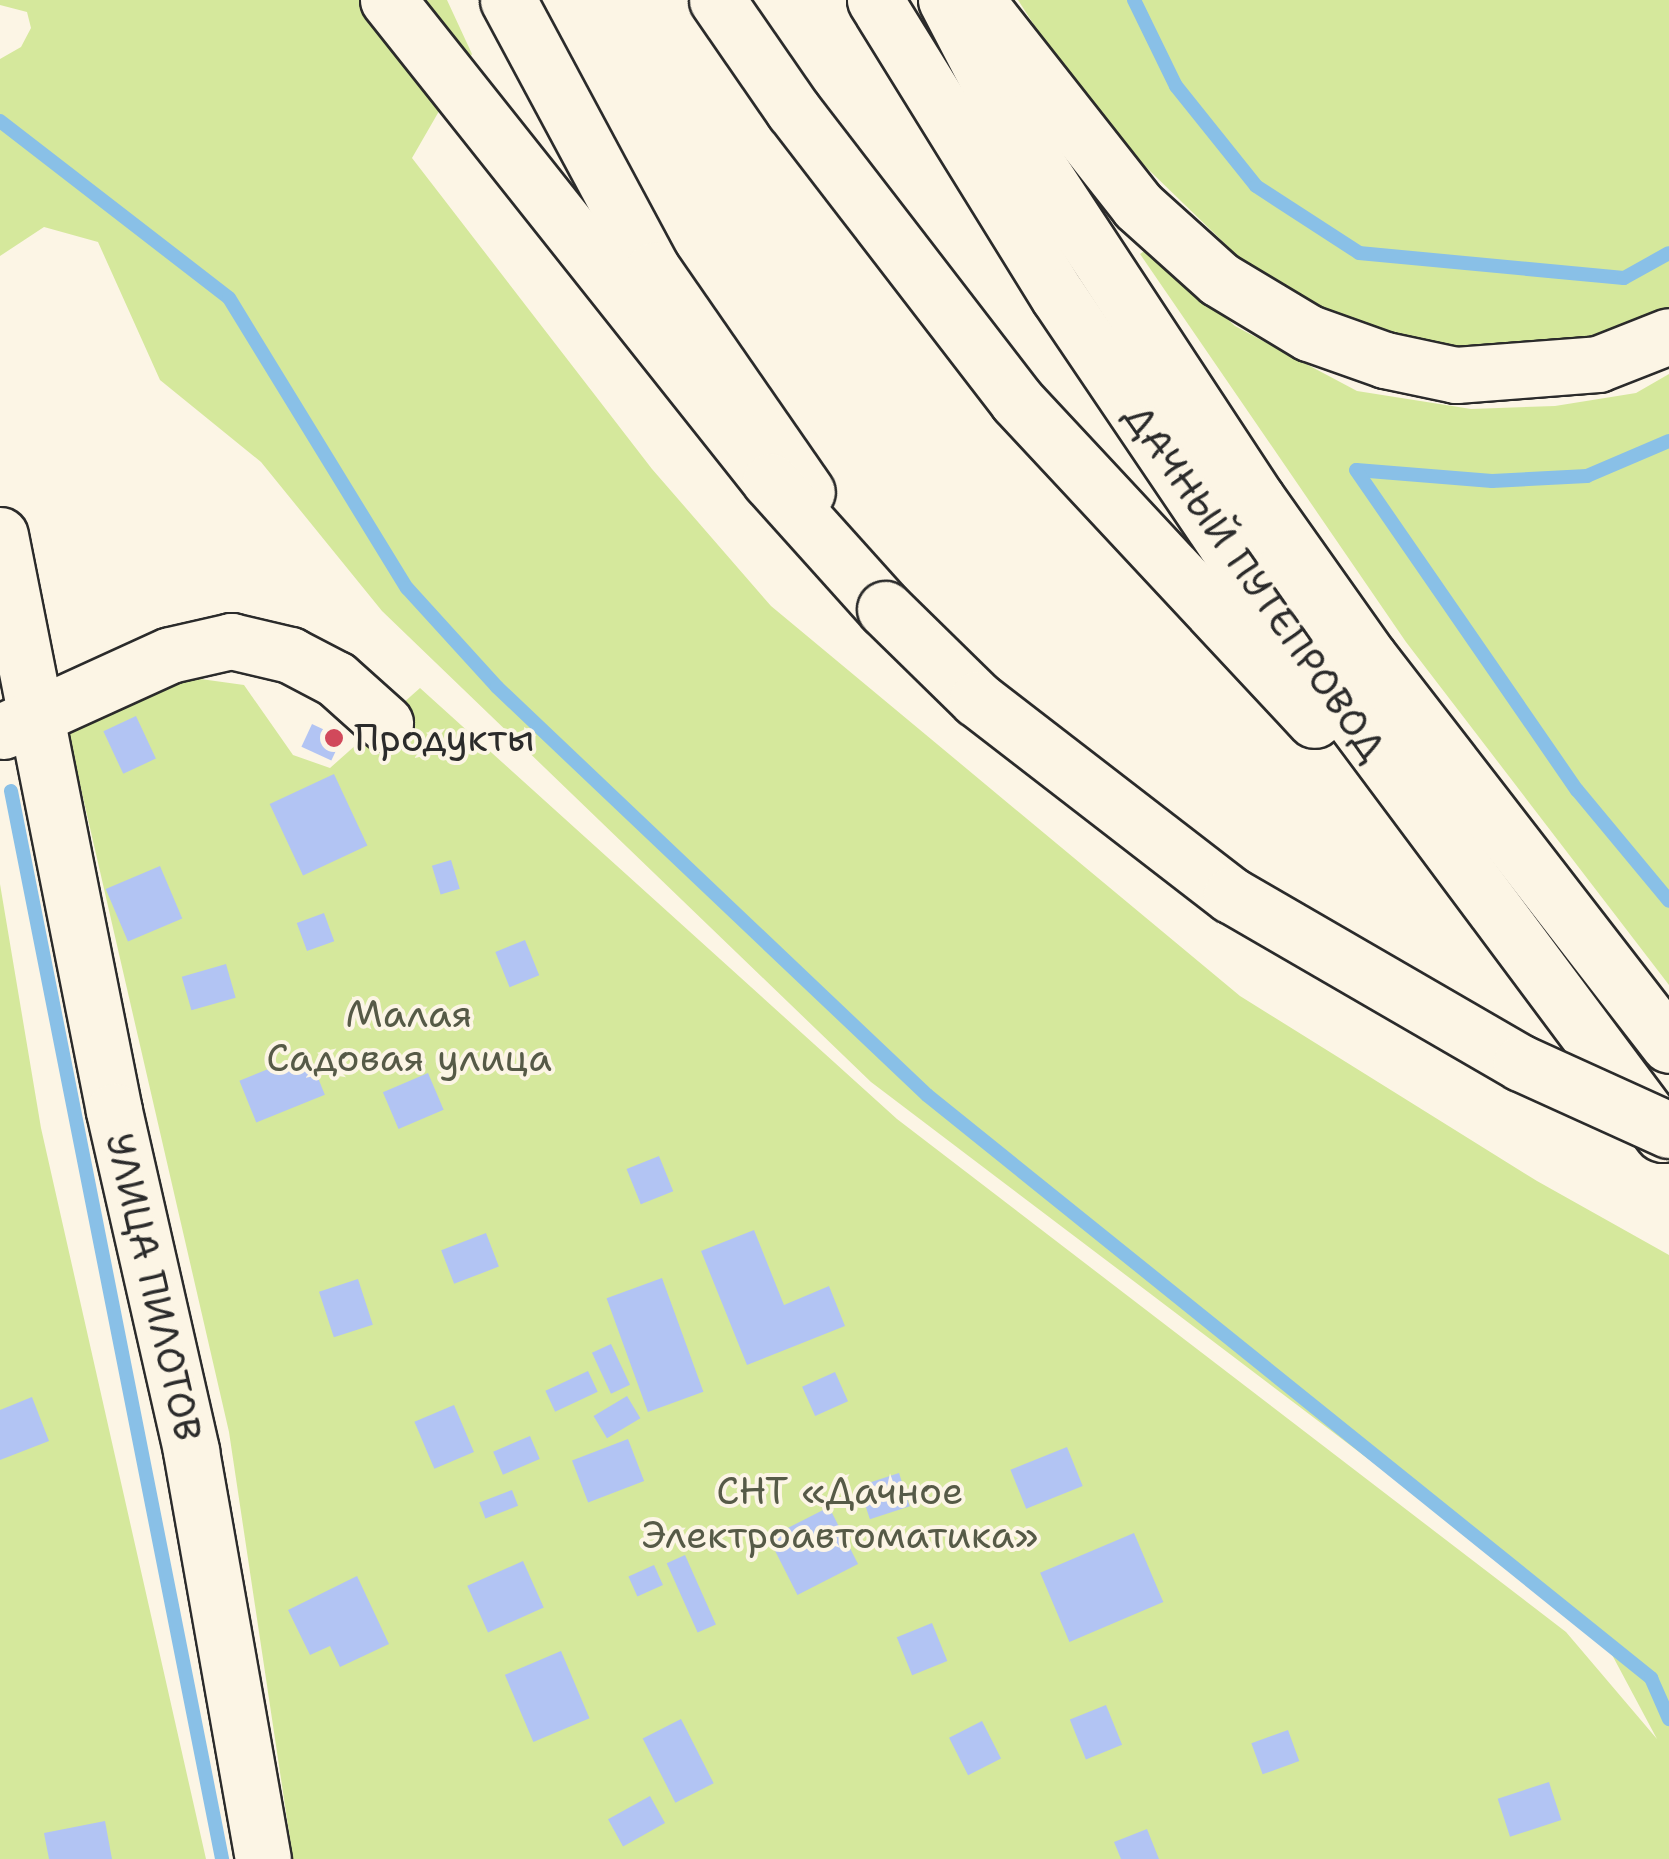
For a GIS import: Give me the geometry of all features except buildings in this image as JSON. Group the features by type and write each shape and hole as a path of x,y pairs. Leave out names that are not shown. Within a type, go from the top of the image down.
{"main road":[{"path":"388,0 770,481 885,609 977,698 1230,895 1522,1063 1669,1130"},
{"path":"508,0 653,270 885,609"},
{"path":"717,0 793,110 1017,400 1510,932"},
{"name":"ДАЧНЫЙ ПУТЕПРОВОД","path":"875,0 1058,296 1258,592 1669,1142"},
{"name":"ДАЧНЫЙ ПУТЕПРОВОД","path":"946,0 1010,123 1257,500 1370,657 1669,1045"},
{"path":"976,0 1138,206 1219,279 1310,333 1385,360 1456,375 1598,364 1669,336"},
{"name":"УЛИЦА ПИЛОТОВ","path":"0,534 18,725 191,1451 263,1859"},
{"path":"18,725 170,655 231,641 290,655 336,678 384,723"}],"green space":[{"path":"0,0 447,0 472,54 412,158 652,469 771,606 1240,996 1537,1181 1669,1255 1669,1859 293,1859 229,1432 67,728 179,676 244,685 293,755 330,768 420,688 897,1119 1566,1632 1657,1739 1602,1636 871,1082 382,611 261,462 160,380 98,242 44,227 0,256 0,59 21,47 31,28 27,12 0,5"},
{"path":"1018,0 1669,0 1669,312 1629,333 1521,352 1411,345 1315,309 1245,263 1092,115"},
{"path":"1150,247 1235,326 1357,391 1471,409 1555,406 1636,393 1669,374 1669,985 1406,642 1140,254"},
{"path":"0,884 41,1128 206,1859 0,1859"}],"waterway":[{"path":"1134,0 1176,86 1256,186 1359,253 1624,278 1669,253"},
{"path":"0,121 229,298 407,588 497,687 927,1095 1651,1678 1669,1719"},
{"path":"1669,441 1587,476 1492,481 1356,470 1577,790 1669,901"},
{"path":"11,791 222,1859"}],"place":[{"name":"Продукты","path":"334,738"}],"park label":[{"name":"Малая Садовая улица","path":"409,1036"},
{"name":"СНТ «Дачное Электроавтоматика»","path":"840,1513"}]}
